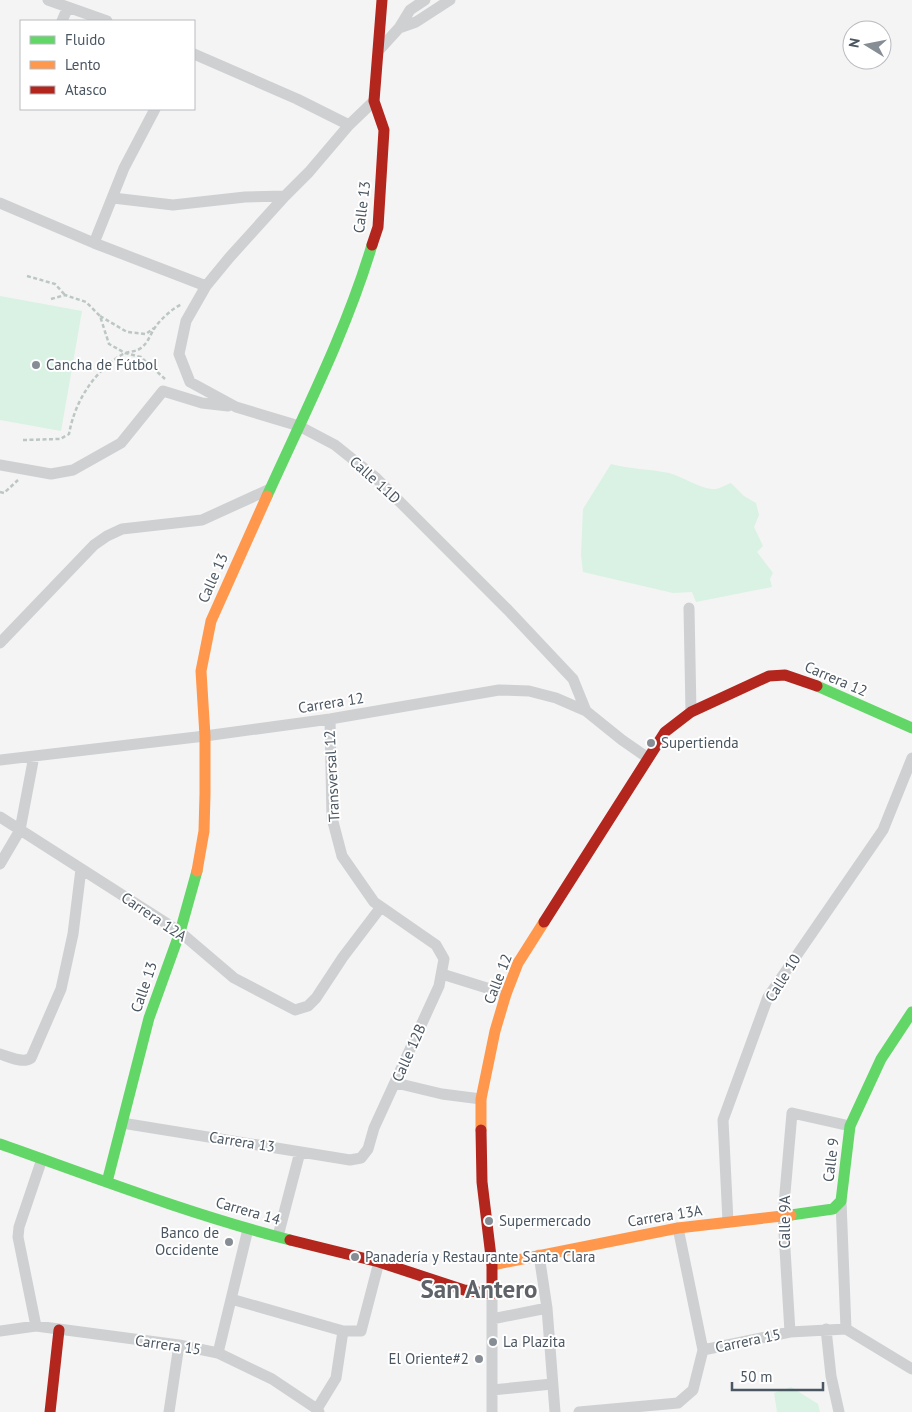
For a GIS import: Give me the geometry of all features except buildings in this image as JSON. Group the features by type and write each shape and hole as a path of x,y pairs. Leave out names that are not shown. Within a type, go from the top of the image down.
{"street":[{"path":"48,0 104,20"},
{"name":"Calle 13","path":"107,1182 149,1018 180,932 199,862 204,831 206,736 201,672 211,621 345,323 363,276 378,226 384,130 374,101 380,50 382,0"},
{"path":"380,50 399,28 410,10 425,0"},
{"path":"399,28 416,22 450,0"},
{"path":"62,20 68,7"},
{"path":"195,54 297,99 349,125"},
{"name":"Calle 11D","path":"374,101 349,125 206,286 186,321 179,354 190,382 236,407 299,426 335,445 382,484 508,610 573,679 586,711"},
{"path":"94,243 124,168 154,110"},
{"path":"113,198 173,205 245,197 285,196"},
{"path":"0,204 206,286"},
{"path":"0,465 51,474 73,470 120,443 163,391 202,403 236,407"},
{"path":"0,644 94,545 107,536 122,529 202,520 270,489"},
{"path":"689,608 691,712"},
{"name":"Carrera 12","path":"691,712 769,676 785,675 815,685 912,728"},
{"name":"Carrera 12","path":"0,760 206,736 330,719 499,690 530,691 556,698 586,711 648,758"},
{"name":"Calle 12","path":"492,1412 492,1265 482,1182 481,1099 495,1031 518,963 665,732 691,712"},
{"name":"Transversal 12","path":"330,719 332,818 342,856 374,902 381,908"},
{"path":"0,864 20,830 34,756"},
{"name":"Calle 10","path":"728,1222 723,1120 768,997 883,830 912,758"},
{"name":"Carrera 12A","path":"0,817 180,932 234,978 294,1010 308,1006 316,998 343,957 381,908"},
{"path":"0,1054 22,1060 31,1058 61,989 73,934 81,869"},
{"name":"Calle 12B","path":"361,1158 368,1149 374,1128 439,986 444,959 436,945 381,908"},
{"path":"442,974 506,994"},
{"name":"Calle 9","path":"846,1329 841,1201 850,1126 881,1059 912,1012"},
{"path":"396,1083 442,1094 481,1099"},
{"name":"Calle 9A","path":"790,1332 783,1216 792,1113 850,1126"},
{"name":"Carrera 13","path":"122,1123 350,1160 361,1158"},
{"name":"Carrera 14","path":"0,1144 248,1229 379,1262 464,1290 492,1294"},
{"path":"278,1236 300,1152"},
{"path":"36,1326 18,1237 19,1227 42,1159"},
{"name":"Carrera 13A","path":"492,1265 678,1228 833,1209 841,1201"},
{"path":"678,1228 703,1350"},
{"path":"218,1352 248,1229"},
{"path":"539,1255 547,1308 555,1412"},
{"path":"231,1299 343,1331 362,1331 379,1262"},
{"path":"492,1319 547,1308"},
{"name":"Carrera 15","path":"0,1331 36,1326 218,1352 272,1379 318,1410"},
{"path":"826,1329 831,1376 839,1412"},
{"path":"846,1329 912,1369"},
{"name":"Carrera 15","path":"579,1412 678,1403 693,1390 703,1350 790,1332 846,1329"},
{"path":"50,1412 59,1330"},
{"path":"318,1410 336,1378 343,1331"},
{"path":"170,1412 179,1345"},
{"path":"492,1390 552,1384"}],"path":[{"path":"27,276 55,284 65,295 86,302 100,316 127,332 146,334 177,306 200,298"},
{"path":"51,299 65,295"},
{"path":"100,316 109,344 125,353 141,357 170,383"},
{"path":"23,440 60,439 69,434 79,400 88,386 105,368 125,353 140,350 151,338 155,327"},
{"path":"0,492 4,493 29,471"}],"green space":[{"name":"Cancha de Fútbol","path":"0,296 82,311 61,431 0,420"},
{"path":"611,464 669,473 712,489 731,483 744,496 756,503 759,515 754,527 763,546 757,552 773,573 770,579 772,587 696,602 692,592 673,593 583,572 581,555 583,509"},
{"path":"791,1387 818,1404 820,1412 777,1412 774,1393"}],"traffic: fast":[{"path":"267,496 337,341 362,277 372,245"},
{"path":"817,686 912,728"},
{"path":"107,1182 149,1018 180,932 197,871"},
{"path":"791,1215 833,1209 841,1201 850,1126 881,1059 912,1012"},
{"path":"0,1144 180,1208 290,1240"}],"traffic: slow":[{"path":"197,871 204,831 205,794 205,736 201,671 211,621 267,496"},
{"path":"481,1130 481,1099 495,1031 506,994 518,963 544,922"},
{"path":"492,1265 678,1228 791,1215"}],"traffic: jam":[{"path":"372,245 378,227 384,130 374,101 382,0"},
{"path":"544,922 665,732 691,712 769,676 785,675 817,686"},
{"path":"290,1240 379,1262 464,1290 492,1294 492,1265 482,1182 481,1130"},
{"path":"50,1412 59,1330"}],"place":[{"name":"Cancha de Fútbol","path":"36,365"},
{"name":"Supertienda","path":"651,743"},
{"name":"Supermercado","path":"489,1221"},
{"name":"Banco de Occidente","path":"229,1242"},
{"name":"Panadería y Restaurante Santa Clara","path":"355,1257"},
{"name":"La Plazita","path":"493,1342"},
{"name":"El Oriente#2","path":"479,1359"}],"district":[{"name":"San Antero","path":"479,1289"}]}
